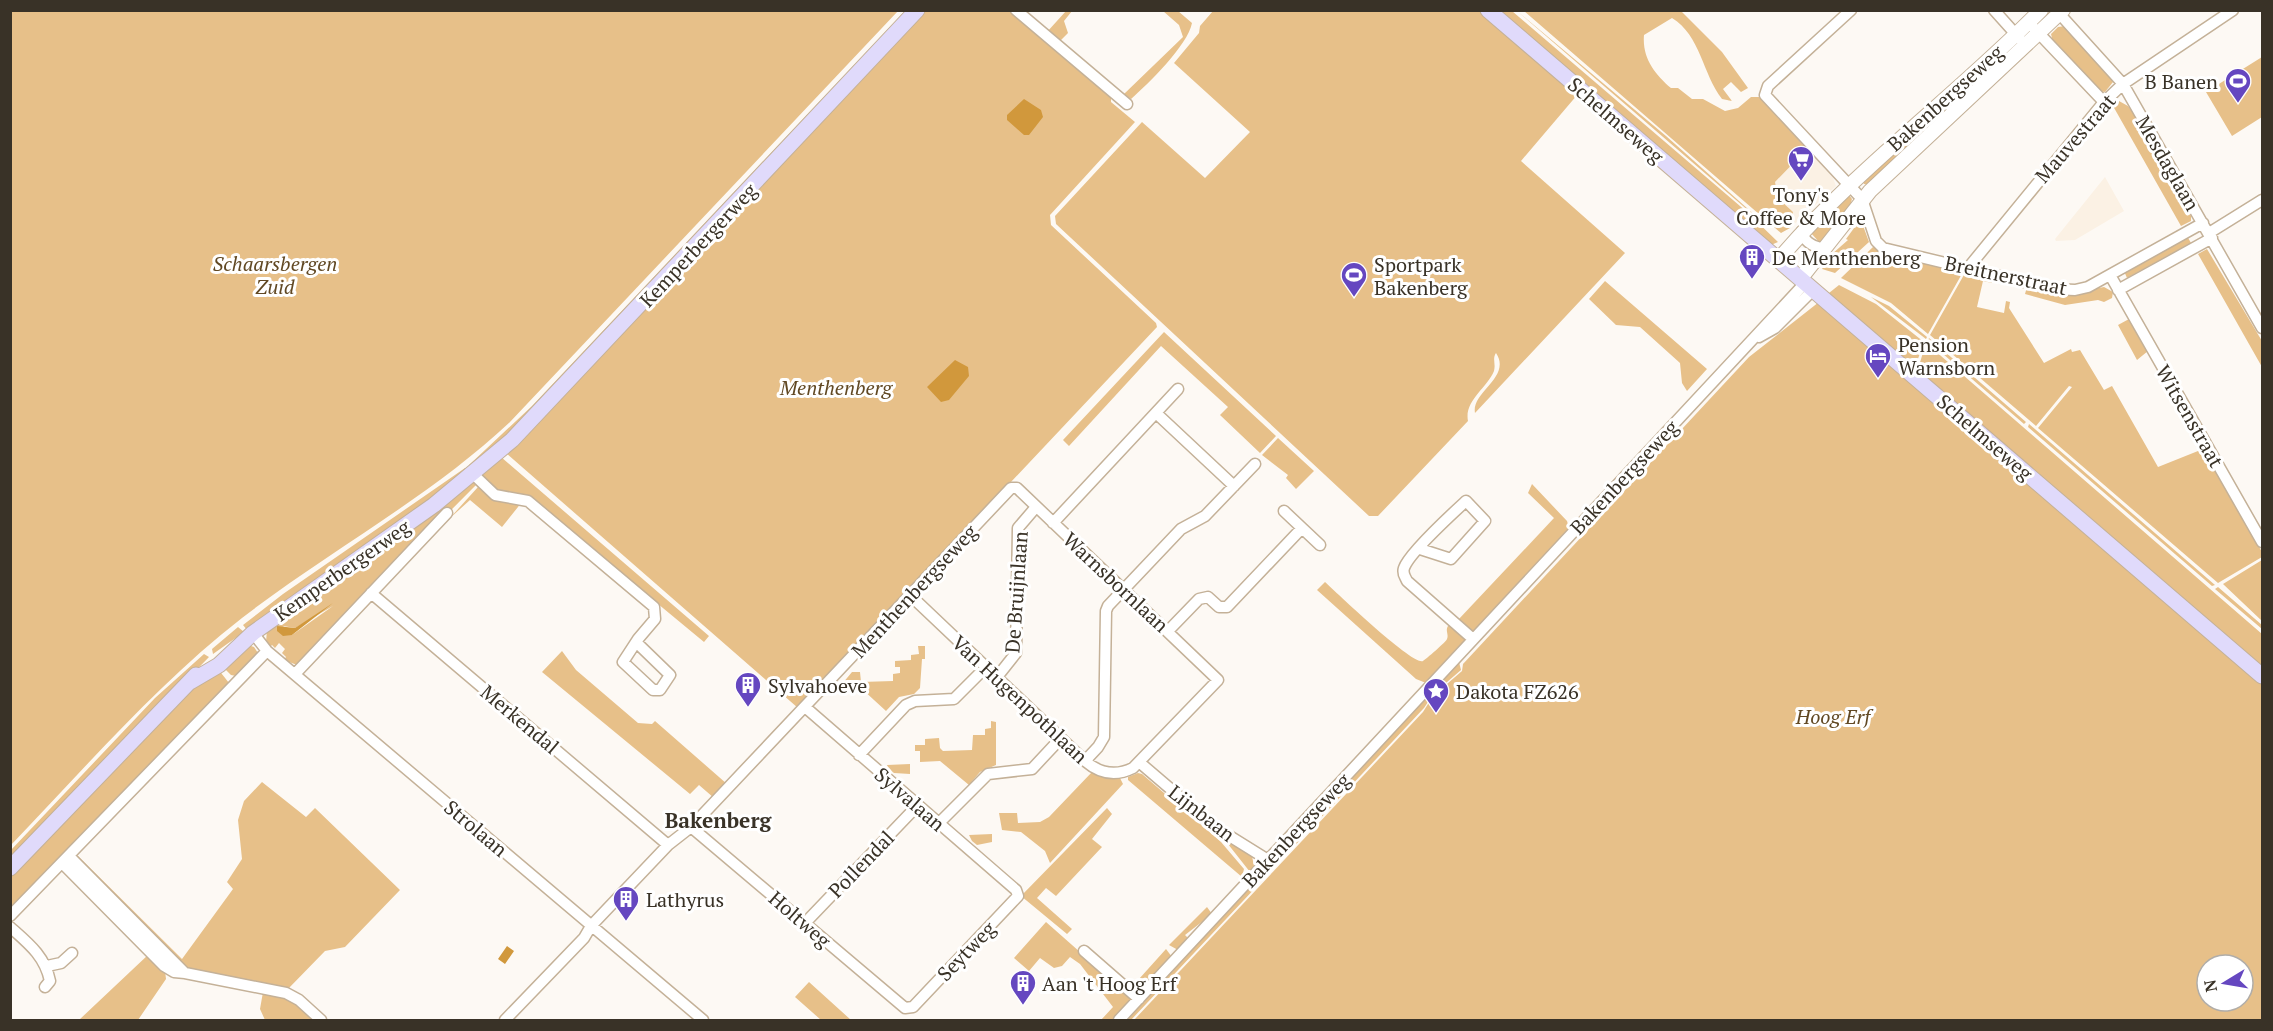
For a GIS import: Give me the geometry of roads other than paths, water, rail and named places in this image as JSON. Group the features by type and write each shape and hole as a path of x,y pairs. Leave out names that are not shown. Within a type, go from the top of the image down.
{"main road":[{"name":"Kemperbergerweg","path":"10,868 212,657 240,643 434,505 525,428 917,10"},
{"name":"Schelmseweg","path":"1488,10 2262,676"}],"street":[{"path":"1016,10 1127,104"},
{"path":"1851,10 1768,86 1765,93 1768,101 1862,199"},
{"name":"Bakenbergseweg","path":"1994,10 2026,46"},
{"name":"Bakenbergseweg","path":"1779,259 1847,184 2042,10"},
{"name":"Mauvestraat","path":"1968,268 2103,102 2123,84 2233,10"},
{"name":"Bakenbergseweg","path":"1119,1020 1751,342 1775,328 1807,283 1825,249 1862,199 2060,12"},
{"name":"Mesdaglaan","path":"2060,12 2123,84 2262,328"},
{"path":"2029,23 2103,102"},
{"name":"Breitnerstraat","path":"1862,199 1880,246 2068,291 2088,287 2203,223"},
{"path":"2110,275 2118,290 2210,236 2262,200"},
{"path":"1802,231 1808,242 1815,247 1825,249"},
{"name":"Witsenstraat","path":"2118,290 2262,542"},
{"path":"1053,523 1178,389"},
{"path":"1156,413 1234,486"},
{"path":"1085,760 1104,737 1106,611 1123,589 1181,529 1205,516 1255,464"},
{"path":"473,474 495,495 528,501 654,607 655,619 624,658 624,663 652,690 658,691 670,675 637,643"},
{"name":"Warnsbornlaan","path":"1011,488 1017,488 1218,680 1139,762"},
{"name":"Menthenbergseweg","path":"506,1020 584,938 591,926 668,845 692,827 1011,488"},
{"path":"1420,549 1450,559 1485,521 1466,501 1420,549 1405,565 1403,573 1407,581 1473,639"},
{"name":"De Bruijnlaan","path":"997,677 1016,653 1018,528 1036,507"},
{"path":"1284,512 1320,545"},
{"name":"Kemperbergerweg","path":"295,674 447,513"},
{"path":"1168,631 1204,597 1208,597 1219,607 1227,607 1302,528"},
{"name":"Merkendal","path":"371,593 668,845"},
{"name":"Van Hugenpothlaan","path":"910,595 1099,771 1109,773 1129,770 1139,762"},
{"name":"Strolaan","path":"253,633 267,651 702,1020"},
{"path":"10,916 267,651"},
{"path":"859,754 906,705 915,701 954,699 986,667"},
{"name":"Sylvalaan","path":"805,707 1016,890"},
{"path":"939,824 988,774 1032,769 1061,738"},
{"name":"Lijnbaan","path":"1139,762 1215,827 1268,860"},
{"name":"Pollendal","path":"805,923 918,805"},
{"name":"Holtweg","path":"692,827 901,1007 908,1008"},
{"path":"65,859 179,971 286,993 299,1000 321,1020"},
{"name":"Seytweg","path":"908,1008 913,1007 1018,896 1016,890"},
{"path":"10,927 32,946 47,966 50,981 45,987"},
{"path":"1084,951 1139,999"},
{"path":"47,966 61,963 72,953"}],"place":[{"name":"B Banen","path":"2238,104"},
{"name":"Tony's Coffee & More","path":"1801,182"},
{"name":"De Menthenberg","path":"1752,280"},
{"name":"Sportpark Bakenberg","path":"1354,298"},
{"name":"Pension Warnsborn","path":"1878,379"},
{"name":"Sylvahoeve","path":"748,708"},
{"name":"Dakota FZ626","path":"1436,714"},
{"name":"Lathyrus","path":"626,922"},
{"name":"Aan 't Hoog Erf","path":"1023,1006"}],"district":[{"name":"Bakenberg","path":"718,820"}],"park label":[{"name":"Schaarsbergen Zuid","path":"275,274"},
{"name":"Menthenberg","path":"836,387"},
{"name":"Hoog Erf","path":"1833,716"}]}
